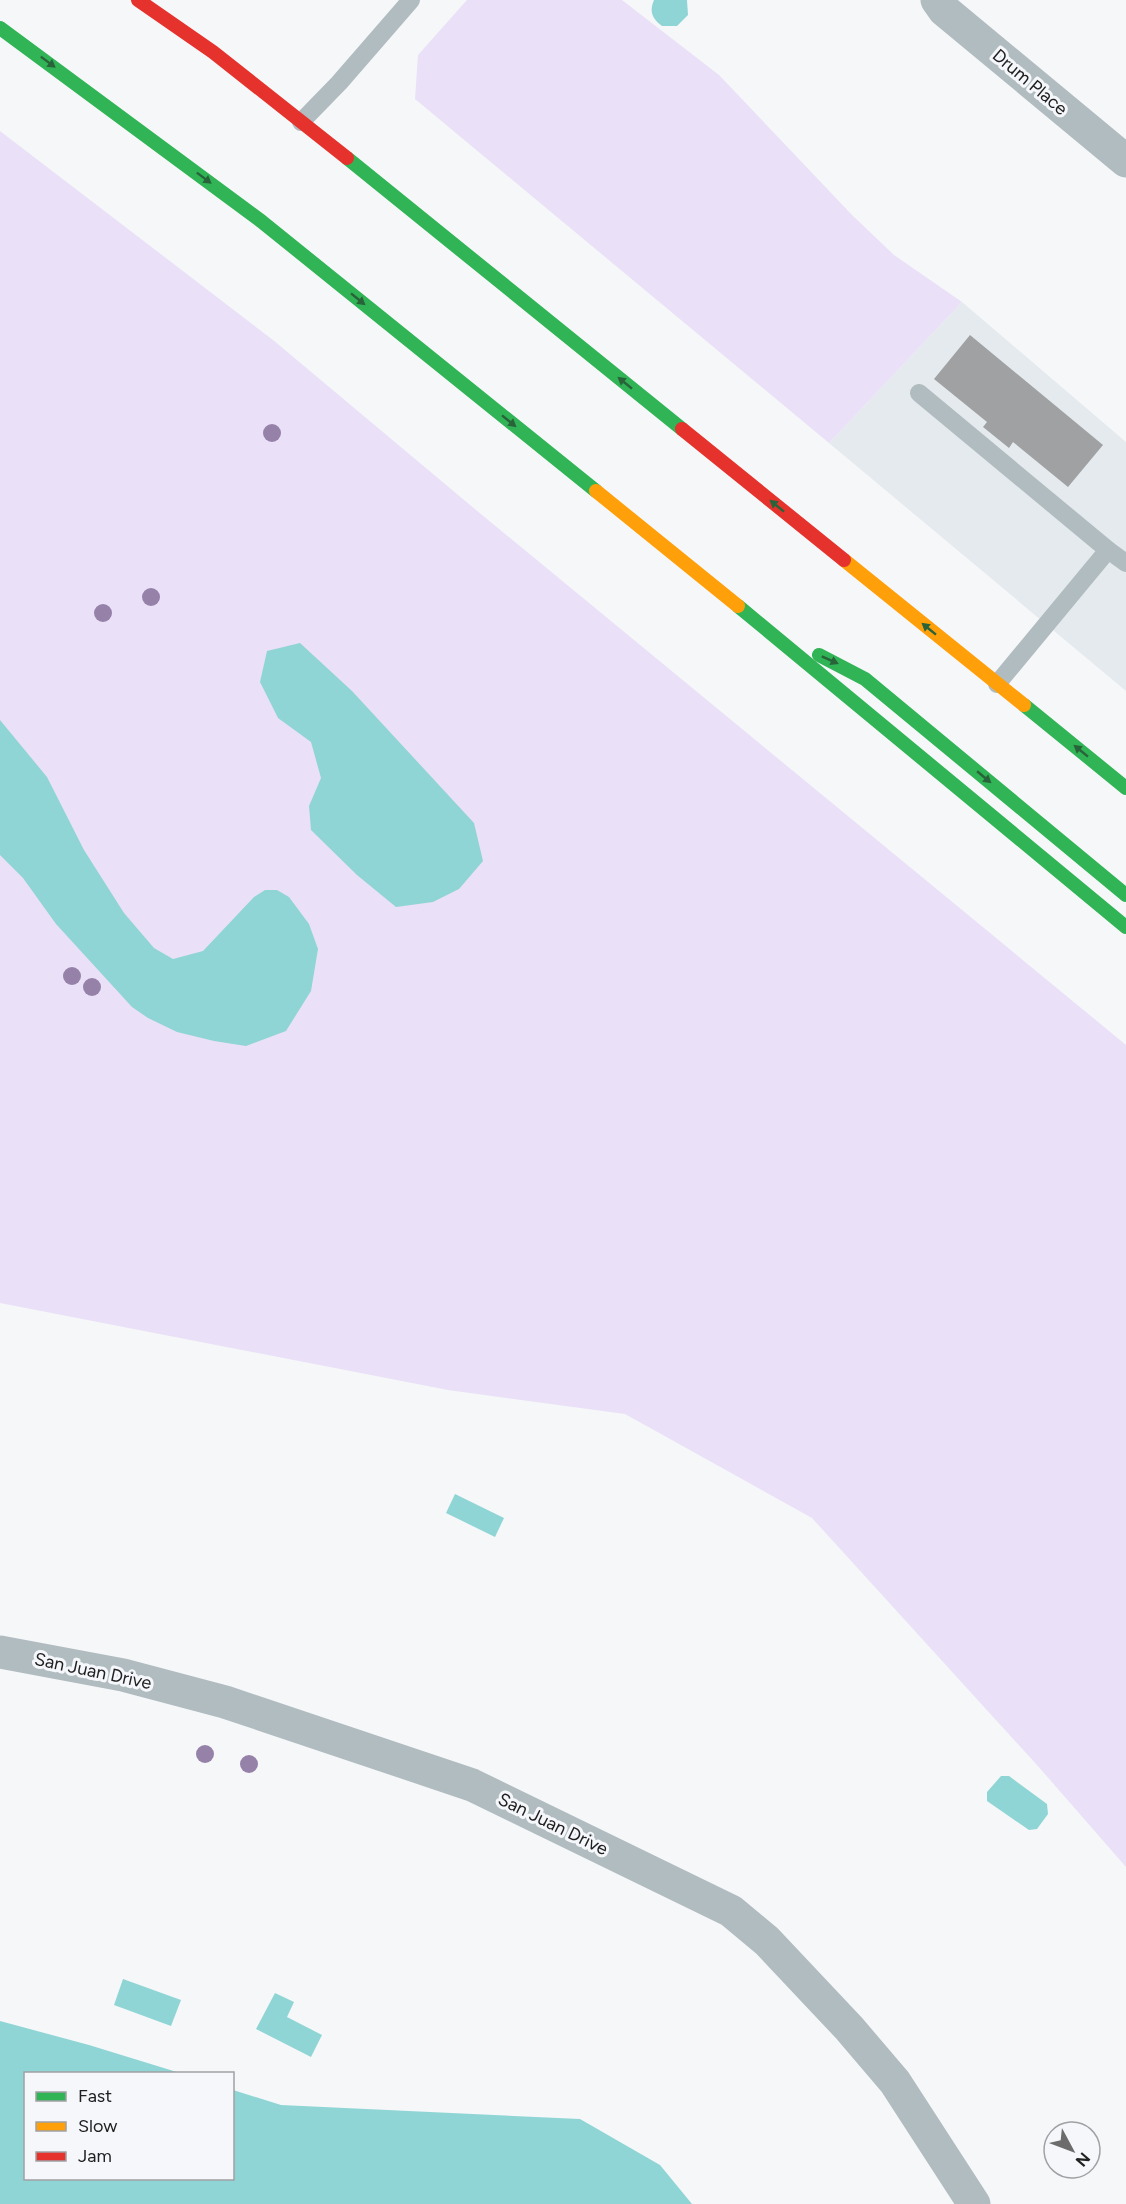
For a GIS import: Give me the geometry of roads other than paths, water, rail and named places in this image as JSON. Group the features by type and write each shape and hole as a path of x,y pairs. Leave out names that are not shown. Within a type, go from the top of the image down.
{"main road":[{"path":"138,0 213,52 301,122 1126,788"},
{"path":"0,28 261,221 776,637 1126,927"},
{"path":"776,637 841,665 865,679 1126,895"}],"street":[{"name":"Drum Place","path":"937,0 944,10 1126,161"},
{"name":"San Juan Drive","path":"0,1652 123,1675 225,1702 472,1785 731,1911 767,1941 888,2073 974,2204"}],"lane":[{"path":"301,122 339,83 411,0"},
{"path":"919,393 1126,563"},
{"path":"998,684 1108,550"}],"water":[{"path":"654,0 687,0 688,15 677,26 662,26 652,14"},
{"path":"300,643 352,691 474,823 483,861 459,889 433,902 396,907 357,875 311,830 309,806 321,778 311,742 278,718 260,682 267,651"},
{"path":"0,720 47,777 84,850 124,913 154,948 173,959 203,951 254,897 265,890 277,890 289,897 309,924 318,949 311,991 286,1031 246,1046 177,1032 148,1018 132,1007 56,924 23,878 0,855"},
{"path":"455,1494 504,1518 495,1537 446,1513"},
{"path":"1001,1776 1009,1776 1047,1804 1048,1814 1037,1829 1029,1830 987,1801 987,1792"},
{"path":"123,1979 181,2000 171,2026 114,2005"},
{"path":"275,1993 294,2002 287,2017 322,2035 311,2057 256,2029"},
{"path":"0,2021 177,2072 24,2072 24,2180 234,2180 234,2090 281,2105 580,2119 660,2165 692,2204 0,2204"}]}
